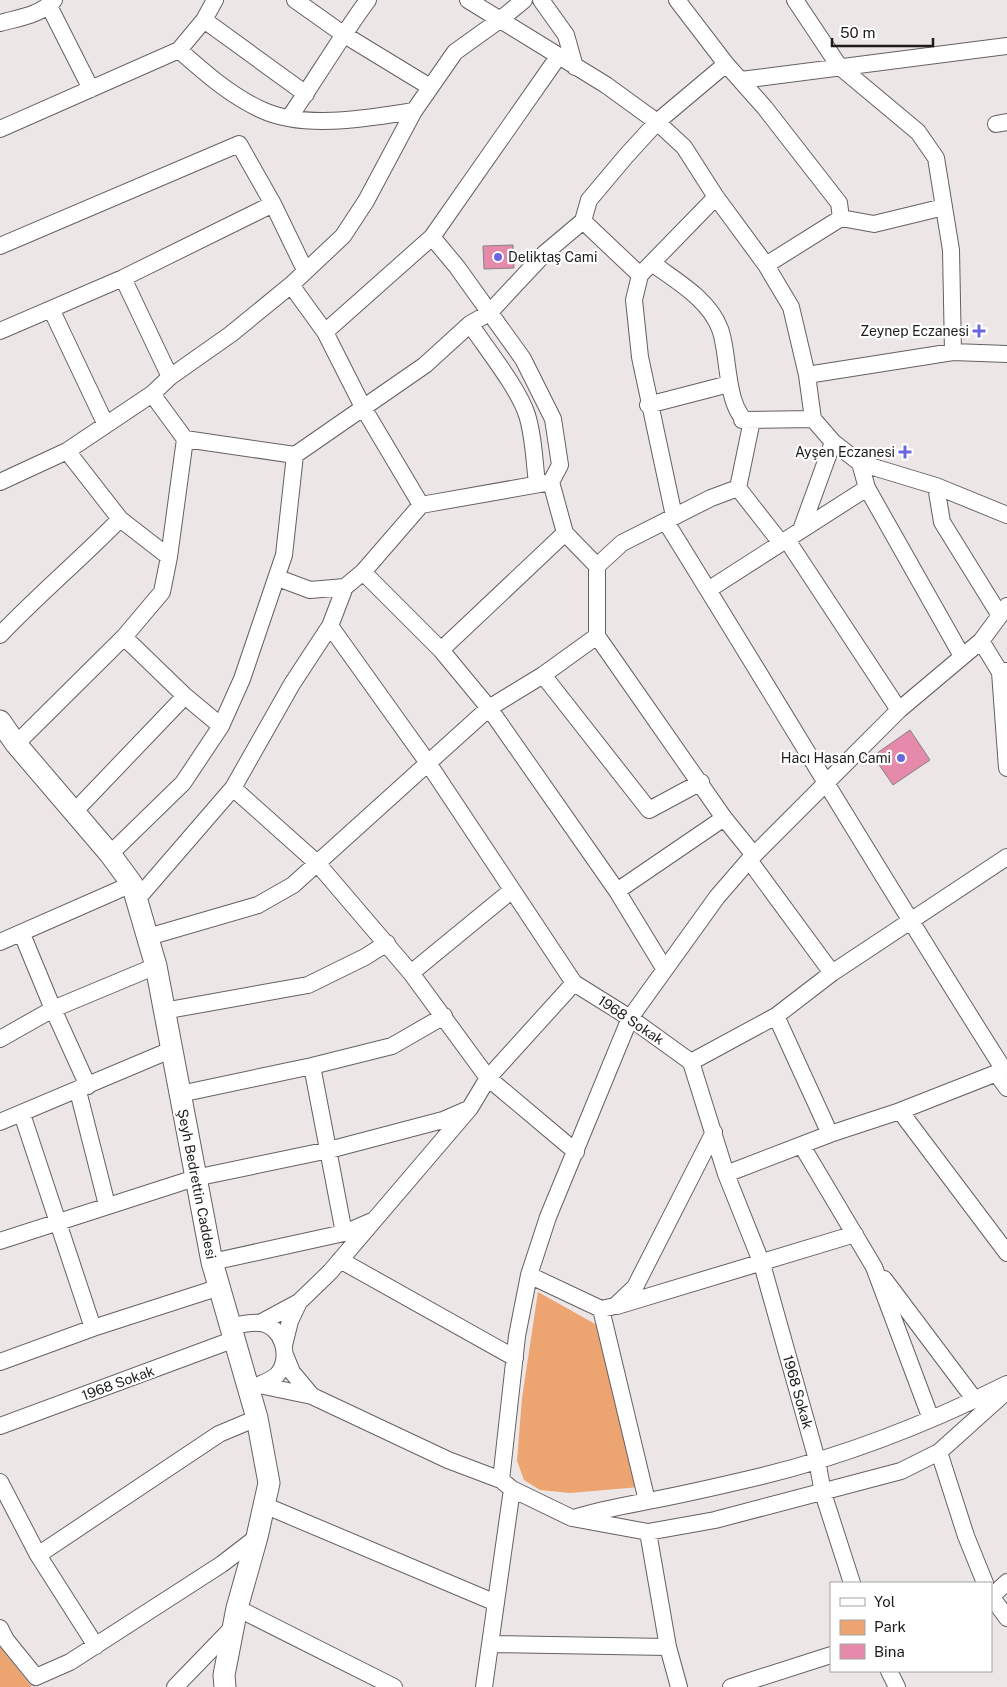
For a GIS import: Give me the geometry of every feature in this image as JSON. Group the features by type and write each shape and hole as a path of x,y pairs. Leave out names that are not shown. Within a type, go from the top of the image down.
{"main road":[{"name":"Şeyh Bedrettin Caddesi","path":"0,722 16,744 110,854 135,891 156,966 212,1262 233,1332 254,1387 257,1418 269,1483 257,1537 235,1617 224,1675 225,1687"}],"street":[{"path":"0,129 179,50 204,20 215,0"},
{"path":"295,0 343,34 430,87"},
{"path":"290,118 331,57 343,34 368,0"},
{"path":"468,0 606,85 657,122 684,148 716,197 766,265 791,307 807,375 813,419 833,442 860,463 936,486 1007,515"},
{"path":"0,482 66,451 152,394 170,378 231,334 290,285 343,236 366,201 414,111 455,52 524,0"},
{"path":"541,0 566,35 575,67"},
{"path":"677,0 726,64 765,108 839,203 841,218"},
{"path":"795,0 839,66 918,132 936,158 950,250 953,352"},
{"path":"0,23 28,16 52,3 91,89"},
{"path":"204,20 306,94"},
{"path":"741,80 1007,46"},
{"path":"179,50 223,88 263,111 290,118 369,118 414,111"},
{"path":"325,332 432,237 558,57"},
{"path":"185,439 296,455 364,409 425,365 470,324 489,313 545,253 583,221 590,200 657,122 726,64"},
{"path":"0,246 239,144 273,204 305,270"},
{"path":"716,197 640,275 634,300 640,357 670,519 708,590 828,783 910,923 1002,1071 1007,1088"},
{"path":"0,332 52,311 123,278 273,204"},
{"path":"766,265 841,218 874,224 944,207"},
{"path":"583,221 640,275"},
{"path":"0,942 135,891 233,788 292,684 330,626 345,587 363,572 421,505 544,483 560,465 553,419 523,359 457,267 432,237"},
{"path":"652,263 702,300 720,329 729,384 742,420 751,425 738,488"},
{"path":"123,278 170,378"},
{"path":"290,285 325,332 364,409 421,505"},
{"path":"52,311 106,425"},
{"path":"470,324 505,376 526,413 544,483 565,532 597,566 597,636 701,782 832,973"},
{"path":"807,375 953,352 1007,354"},
{"path":"648,405 729,384"},
{"path":"16,744 124,638 162,592 169,557 185,439 152,394"},
{"path":"742,420 813,419"},
{"path":"801,530 833,442"},
{"path":"66,451 120,519 169,557"},
{"path":"110,854 183,783 221,726 242,679 278,578 284,555 296,455"},
{"path":"860,463 867,488 962,656"},
{"path":"484,1687 496,1603 507,1484 515,1358 529,1275 548,1217 630,1018 664,968 717,897 752,858 899,710 981,641 1003,610 942,522 936,486"},
{"path":"597,566 622,543 738,488"},
{"path":"738,488 784,542 899,710"},
{"path":"708,590 867,488"},
{"path":"0,636 120,519"},
{"path":"441,650 565,532"},
{"path":"363,572 441,650 489,708 617,891 664,968"},
{"path":"278,578 310,590 345,587"},
{"path":"254,1387 277,1374 285,1350 290,1321 299,1302 376,1219 470,1108 488,1078 574,983 428,763 330,626"},
{"path":"148,937 258,905 293,885 489,708 543,675 597,636"},
{"path":"124,638 185,696 221,726"},
{"path":"981,641 1004,672 1007,768"},
{"path":"543,675 649,810 701,782"},
{"path":"74,812 185,696"},
{"path":"233,788 317,863 387,943 444,1016 488,1078 576,1152"},
{"path":"617,891 724,818"},
{"path":"691,1062 776,1016 832,973 1007,857"},
{"path":"411,974 512,891"},
{"path":"22,934 83,1088 108,1205"},
{"path":"163,1011 308,985 365,957 387,943"},
{"path":"0,1039 52,1009 156,966"},
{"name":"1968 Sokak","path":"574,983 630,1018 691,1062 726,1174 762,1264 817,1460 823,1493 852,1582"},
{"path":"180,1094 312,1066 392,1046 444,1016"},
{"path":"776,1016 830,1134"},
{"path":"0,1122 173,1049"},
{"path":"312,1066 330,1150 344,1233"},
{"path":"726,1174 830,1134 900,1111 1002,1071"},
{"path":"0,1241 58,1224 108,1205 195,1178 330,1150 442,1120 470,1108"},
{"path":"900,1111 1007,1253"},
{"path":"22,1114 93,1328"},
{"path":"608,1308 635,1288 714,1132"},
{"path":"802,1146 872,1264 976,1400"},
{"path":"212,1262 344,1233 376,1219"},
{"path":"529,1275 608,1308 762,1264 854,1234"},
{"path":"340,1260 515,1358"},
{"path":"872,1264 931,1419"},
{"path":"0,1362 93,1328 220,1287"},
{"name":"1968 Sokak","path":"0,1426 260,1322 299,1302"},
{"path":"608,1308 647,1501"},
{"path":"260,1322 270,1326 278,1333 292,1372 312,1396"},
{"path":"572,1518 605,1508 647,1501 765,1475 817,1460 888,1438 976,1400 1007,1384"},
{"path":"254,1387 312,1396 448,1460 507,1484 572,1518 648,1532 715,1520 901,1471 939,1452 1007,1391"},
{"path":"38,1555 220,1434 257,1418"},
{"path":"939,1452 966,1536 985,1582"},
{"path":"0,1482 38,1555 96,1646"},
{"path":"264,1505 496,1603"},
{"path":"648,1532 668,1647 679,1687"},
{"path":"0,1628 6,1640 36,1677 70,1662 96,1646 222,1564 257,1537"},
{"path":"992,1596 1007,1582"},
{"path":"992,1598 1007,1618"},
{"path":"175,1687 235,1617 394,1687"},
{"path":"490,1644 668,1647"},
{"path":"731,1687 830,1655"},
{"path":"890,1672 897,1687"}],"green space":[{"path":"538,1292 597,1325 640,1487 570,1493 540,1490 524,1480 517,1461 522,1398"},
{"path":"0,1647 32,1687 0,1687"}],"building":[{"name":"Deliktaş Cami","path":"513,245 514,268 484,269 483,246"},
{"name":"Hacı Hasan Cami","path":"910,730 930,760 893,785 873,756"}],"place":[{"name":"Deliktaş Cami","path":"498,257"},
{"name":"Zeynep Eczanesi","path":"979,331"},
{"name":"Ayşen Eczanesi","path":"905,452"},
{"name":"Hacı Hasan Cami","path":"901,758"}]}
